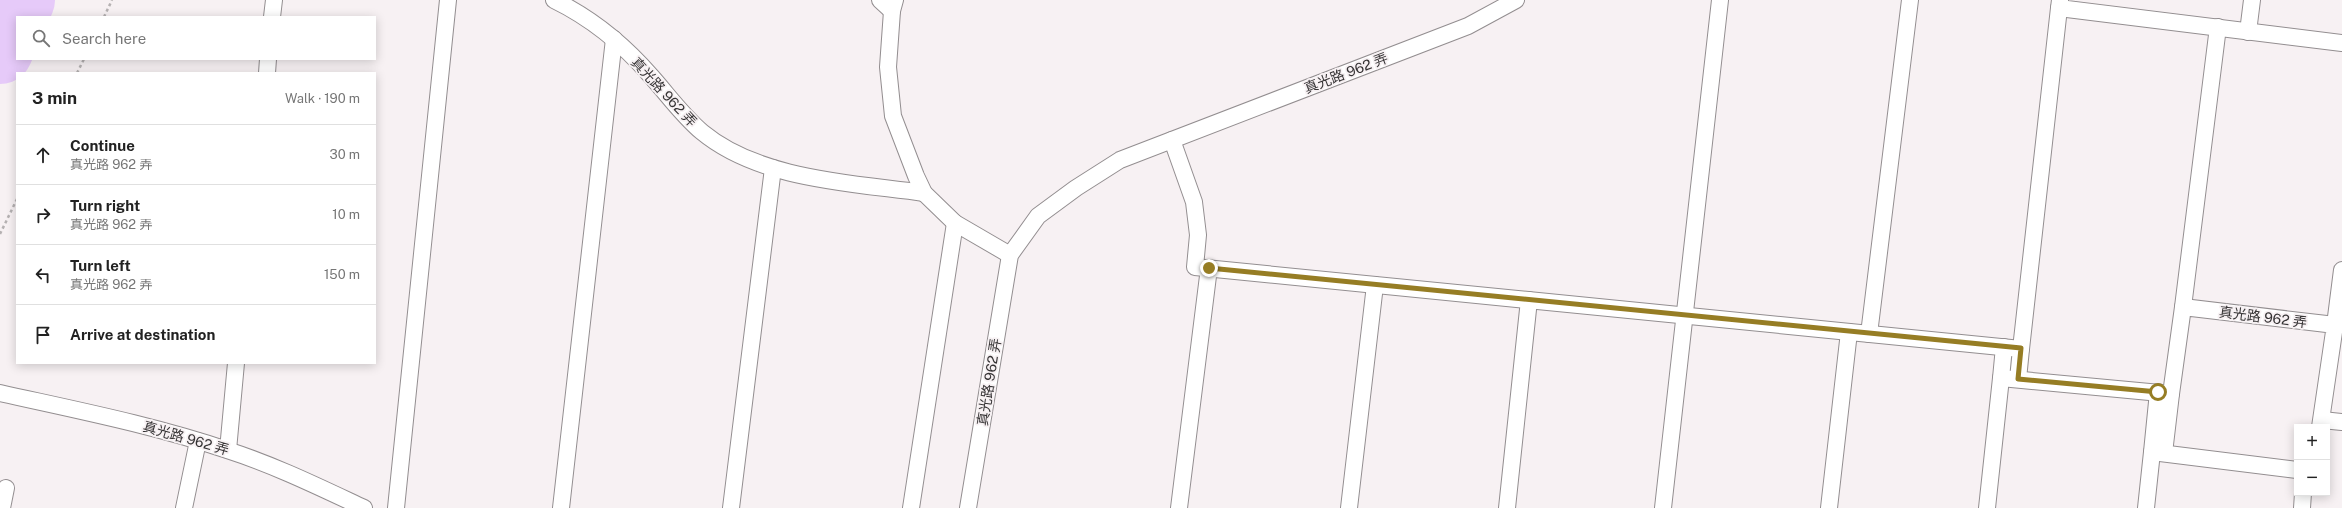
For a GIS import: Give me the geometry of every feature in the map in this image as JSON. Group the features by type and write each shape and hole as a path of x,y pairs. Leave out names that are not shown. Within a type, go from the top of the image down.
{"lane":[{"path":"272,16 274,0"},
{"path":"396,508 448,0"},
{"name":"真光路 962 弄","path":"554,0 573,9 614,39 650,75 681,113 703,133 722,146 773,168 807,176 924,193"},
{"path":"880,0 894,6 888,67 893,116 924,193 955,223 1010,255"},
{"name":"真光路 962 弄","path":"968,508 1010,255 1038,216 1076,188 1120,160 1468,26 1516,0"},
{"path":"1663,508 1720,0"},
{"path":"1869,334 1910,0"},
{"path":"2248,32 2252,0"},
{"path":"2018,379 2068,4 2248,32 2342,43"},
{"path":"2146,508 2158,453 2164,393 2182,307 2218,27"},
{"path":"561,508 614,39"},
{"path":"266,72 268,60"},
{"path":"1172,140 1194,202 1198,235 1195,267 2021,348"},
{"path":"730,508 773,168"},
{"path":"911,508 955,223"},
{"path":"1179,508 1209,268"},
{"path":"2342,270 2321,424 2342,422"},
{"path":"1349,508 1375,284"},
{"path":"1507,508 1529,300"},
{"name":"真光路 962 弄","path":"2182,307 2335,325"},
{"path":"1829,508 1848,332"},
{"path":"1987,508 2004,347"},
{"path":"228,450 236,364"},
{"path":"2000,378 2164,393"},
{"name":"真光路 962 弄","path":"0,393 158,429 228,450 292,475 364,508"},
{"path":"184,508 198,441"},
{"path":"2158,453 2294,470"},
{"path":"2,508 6,488"},
{"path":"2302,508 2304,496"}],"path":[{"path":"104,16 112,0"},
{"path":"78,72 84,60"},
{"path":"0,234 16,201"}],"waterway":[{"path":"0,51 22,0"}],"route":[{"path":"1209,268 2021,348 2018,379 2158,392"}]}
